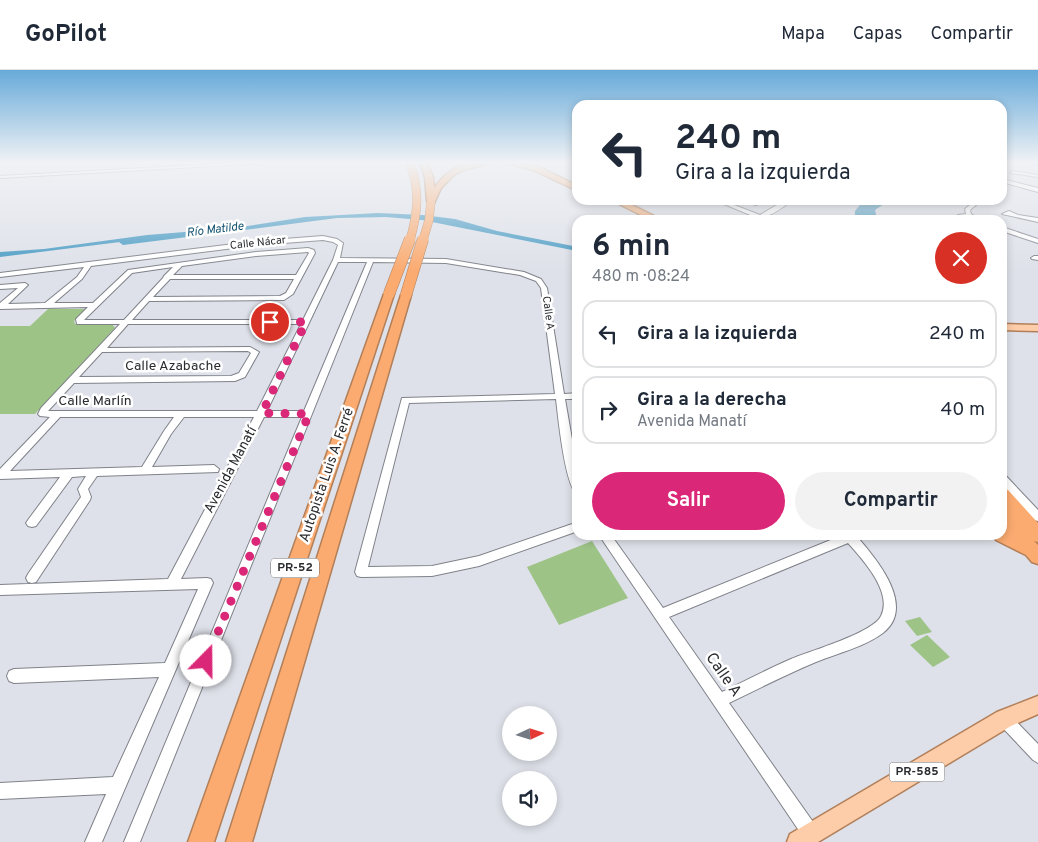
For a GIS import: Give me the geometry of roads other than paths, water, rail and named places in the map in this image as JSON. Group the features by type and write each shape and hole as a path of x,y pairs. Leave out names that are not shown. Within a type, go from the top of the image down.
{"highway":[{"name":"Autopista Luis A. Ferré","path":"239,842 398,294 418,199"},
{"name":"Autopista Luis A. Ferré","path":"200,842 398,294 429,220 431,201"},
{"path":"617,205 635,215"},
{"path":"620,205 645,215"},
{"path":"1007,500 1038,535"},
{"path":"1007,521 1037,556"},
{"path":"1007,537 1037,556"}],"main road":[{"path":"1007,327 1038,328"},
{"name":"PR-585","path":"805,838 1004,719 1038,706"}],"street":[{"path":"728,205 754,215"},
{"path":"767,215 782,205"},
{"path":"772,215 780,213 790,205"},
{"path":"969,215 967,210 973,205"},
{"path":"1015,216 1038,220"},
{"path":"1007,231 1038,241"},
{"name":"Avenida Manatí","path":"0,275 258,243 323,238 335,240 342,244 262,413 172,584"},
{"name":"Calle Nácar","path":"124,323 80,322 80,319 130,272 256,254 312,251 289,294 281,298 146,299"},
{"name":"Calle A","path":"336,260 446,261 522,273 539,280 544,288 572,473"},
{"path":"132,842 371,260"},
{"path":"46,306 80,278 89,264"},
{"name":"Calle Marlín","path":"180,264 71,380 44,410 43,414 56,416 309,414"},
{"path":"166,277 299,277"},
{"path":"0,287 25,285 1,306"},
{"path":"1,306 94,305"},
{"path":"124,323 306,322"},
{"name":"Calle Azabache","path":"71,380 232,379 242,375 255,352 250,349 99,350"},
{"path":"572,396 405,400 361,572 432,571 480,561 572,528"},
{"path":"146,471 167,433 181,414"},
{"path":"0,475 56,416"},
{"path":"0,475 146,471 192,467 214,469"},
{"path":"32,578 86,497 83,490 94,472"},
{"path":"32,523 68,474"},
{"path":"1007,483 1038,517"},
{"name":"Calle A","path":"609,540 660,616 720,700 805,838"},
{"path":"660,616 845,540"},
{"path":"720,700 819,654 877,630 885,622 890,601 880,576 858,540"},
{"path":"0,590 207,583 93,842"},
{"path":"14,676 169,670"},
{"path":"1004,719 1038,755"},
{"path":"0,791 118,785"}],"water":[{"path":"860,205 875,205 876,209 871,215 855,215 855,211"},
{"name":"Río Matilde","path":"378,213 423,215 455,219 497,231 572,246 572,250 422,220 386,217 337,218 198,236 160,237 0,257 0,252 44,249 147,235 197,231 209,232 305,217"}],"waterway":[{"name":"Río Matilde","path":"872,215 871,209 878,205"},
{"name":"Río Matilde","path":"123,242 184,235"}]}
